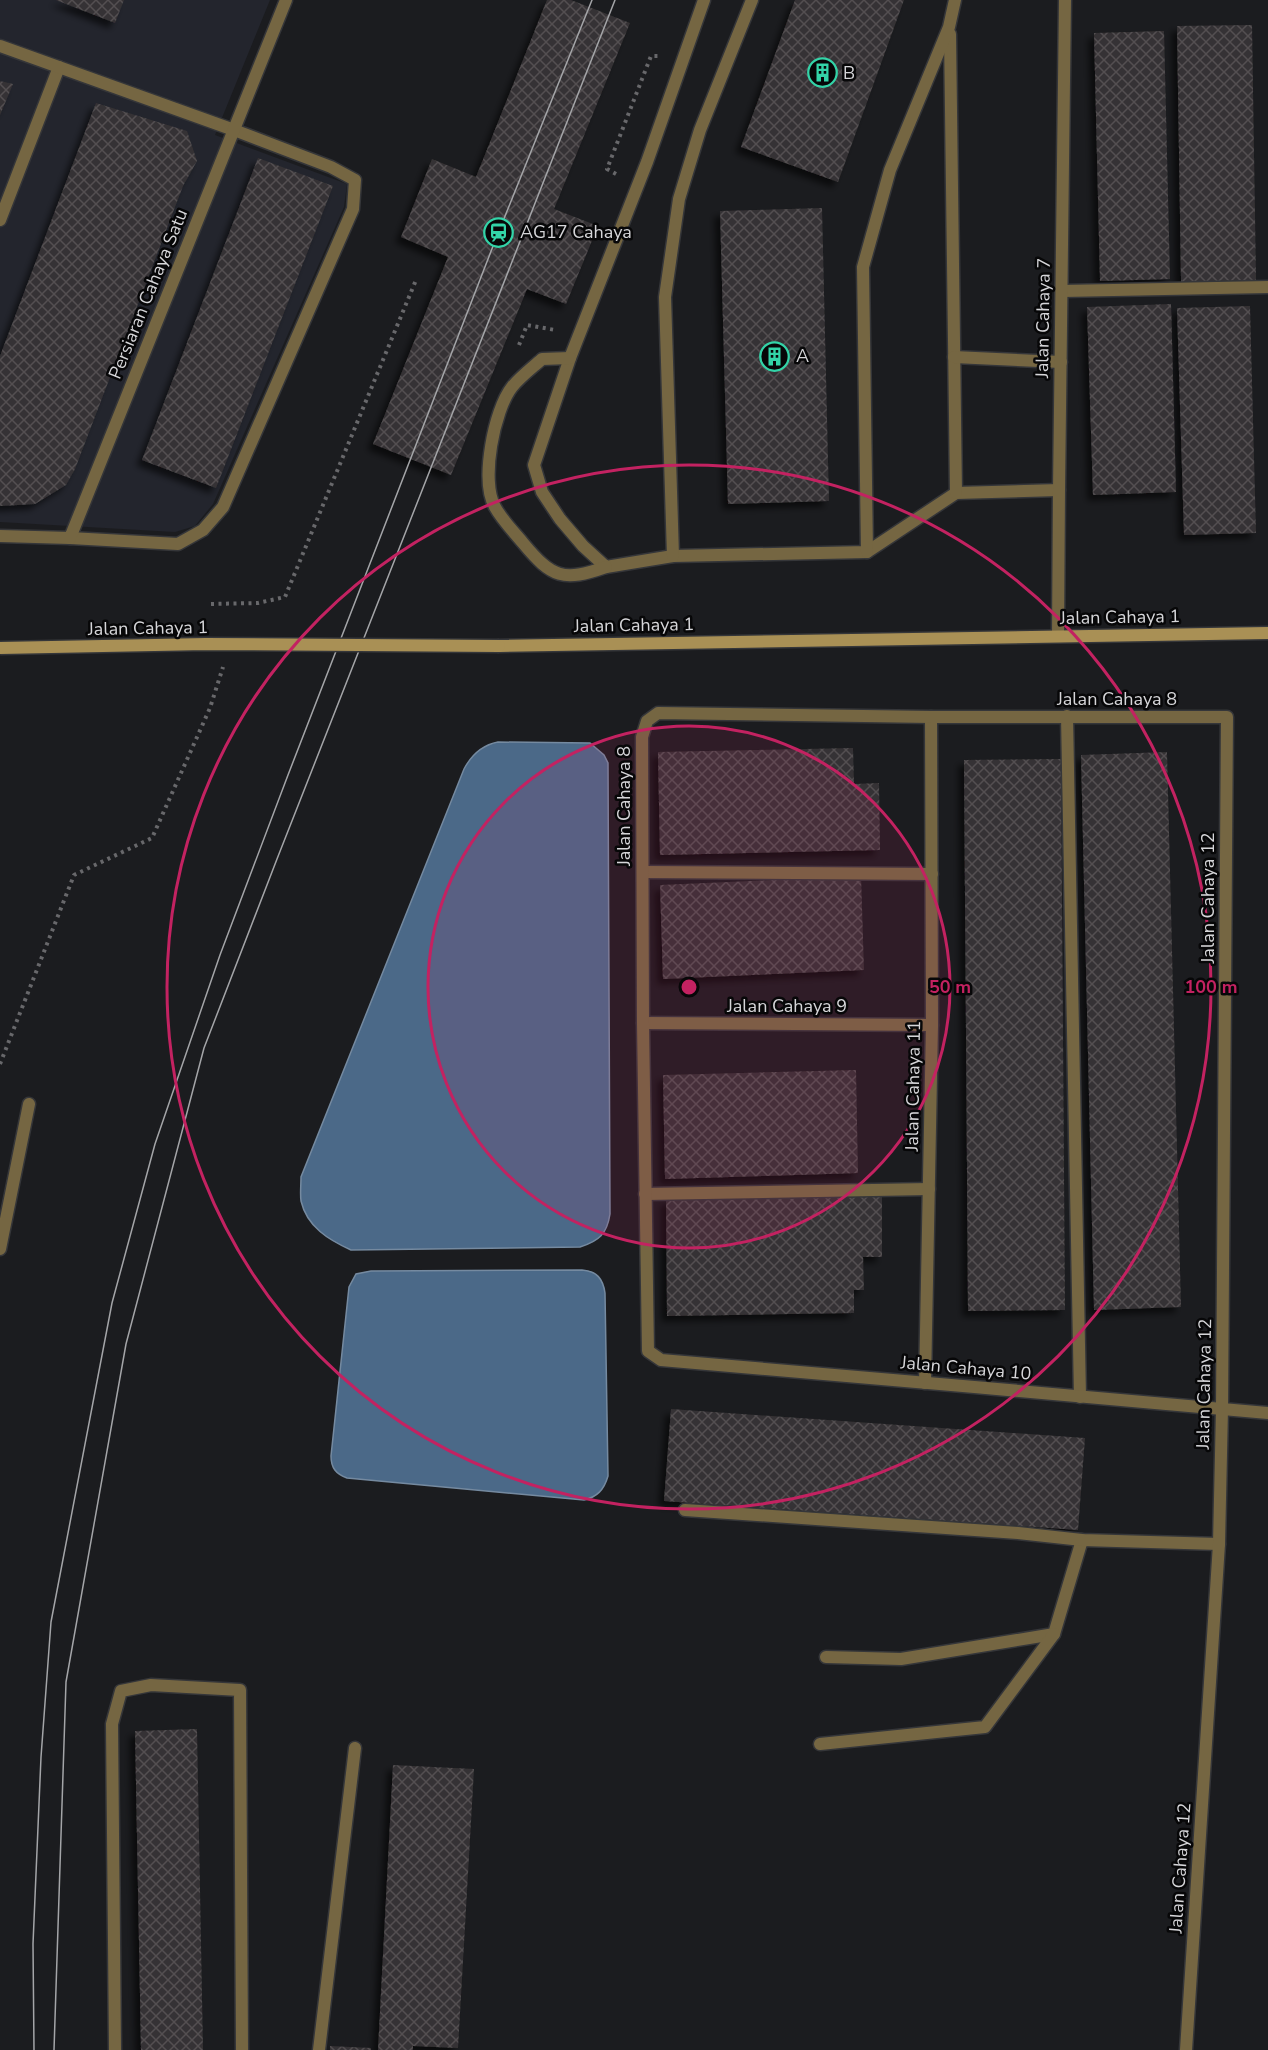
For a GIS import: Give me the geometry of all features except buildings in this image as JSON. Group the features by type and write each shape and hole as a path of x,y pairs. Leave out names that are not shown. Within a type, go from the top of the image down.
{"street":[{"name":"Persiaran Cahaya Satu","path":"70,538 286,0"},
{"path":"606,567 583,546 561,519 542,492 534,465 570,358 647,162 704,0"},
{"path":"673,556 665,297 680,199 686,176 700,130 752,0"},
{"path":"955,0 950,27 956,493"},
{"name":"Jalan Cahaya 7","path":"1058,636 1065,0"},
{"path":"867,552 863,267 890,170 950,27"},
{"path":"0,46 234,130 331,167 355,180 353,209 223,507 203,530 178,544 0,536"},
{"path":"0,220 59,67"},
{"path":"1062,291 1268,287"},
{"path":"954,357 1061,362"},
{"path":"570,358 542,359 511,388 494,431 489,458 493,505 538,562 562,576 585,575 606,567 673,556 867,552 956,493 1059,490"},
{"name":"Jalan Cahaya 1","path":"0,648 206,644 499,646 1268,633"},
{"name":"Jalan Cahaya 8","path":"661,1360 648,1351 642,737 647,721 658,713 931,717 1227,717"},
{"path":"1067,716 1080,1397"},
{"name":"Jalan Cahaya 11","path":"925,1383 932,1025 931,717"},
{"name":"Jalan Cahaya 12","path":"1186,2050 1219,1544 1227,717"},
{"path":"643,872 932,874"},
{"name":"Jalan Cahaya 9","path":"643,1023 932,1025"},
{"path":"0,1249 29,1104"},
{"path":"645,1194 929,1189"},
{"name":"Jalan Cahaya 10","path":"661,1360 1268,1413"},
{"path":"685,1510 1018,1533 1082,1540 1219,1544"},
{"path":"820,1744 986,1727 1054,1635 1082,1540"},
{"path":"826,1657 901,1659 1054,1635"},
{"path":"115,2050 112,1724 121,1690 151,1686 240,1690 242,2050"},
{"path":"319,2050 355,1748"}],"path":[{"path":"211,604 258,603 285,597 416,280"},
{"path":"0,1064 74,875 152,838 210,708 225,661"}],"shaded area":[{"path":"0,0 270,0 215,135 347,184 344,207 213,504 195,526 175,532 0,522"}],"water":[{"path":"498,742 590,743 604,755 608,763 609,1221 601,1236 580,1247 351,1250 320,1232 308,1218 301,1201 301,1177 464,769 478,751"},
{"path":"582,1270 592,1272 598,1277 605,1293 608,1476 602,1489 596,1495 584,1500 347,1478 335,1470 331,1456 349,1287 356,1274 371,1271"}],"tram line":[{"path":"34,2050 33,1944 41,1757 51,1622 112,1303 155,1144 220,955 288,775 495,241 592,0"},
{"path":"54,2050 66,1682 126,1344 204,1048 615,0"}],"place":[{"name":"B","path":"822,73"},
{"name":"AG17 Cahaya","path":"499,232"},
{"name":"A","path":"775,356"}]}
